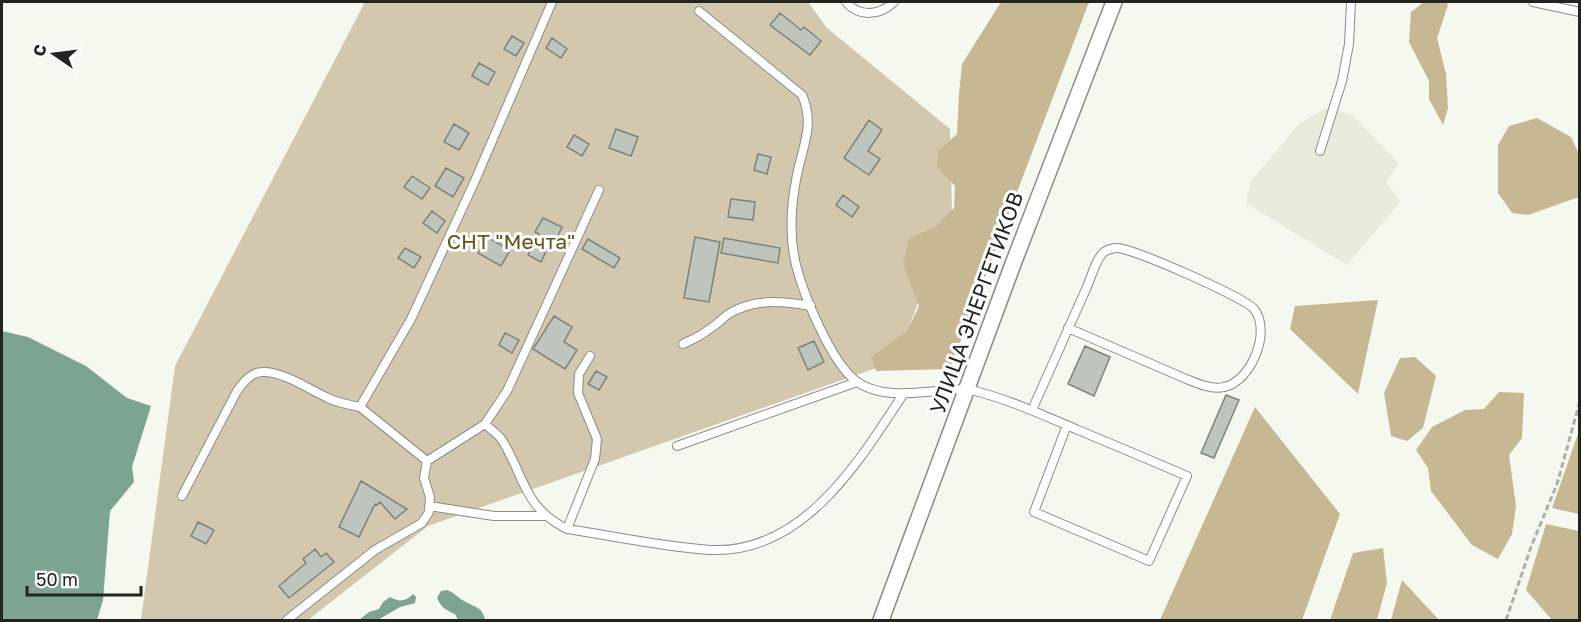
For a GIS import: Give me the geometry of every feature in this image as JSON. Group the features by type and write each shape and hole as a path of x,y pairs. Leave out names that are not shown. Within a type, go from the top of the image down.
{"street":[{"name":"УЛИЦА ЭНЕРГЕТИКОВ","path":"881,621 969,389 1017,253 1114,2"}],"lane":[{"path":"360,408 411,319 474,183 552,2"},
{"path":"846,2 864,13 877,13 894,2"},
{"path":"1320,151 1342,81 1349,44 1351,2"},
{"path":"1533,2 1580,12"},
{"path":"699,11 802,95 808,109 809,123 792,206 792,236 798,273 811,306 842,368 857,382 876,390 904,393 969,389 1032,410 1187,476 1149,561 1034,512 1067,425"},
{"path":"287,621 375,550 423,523 429,512 429,498 423,478 427,461 485,424 507,391 599,190"},
{"path":"1032,410 1068,328 1100,257 1104,252 1117,248 1143,256 1240,298 1254,309 1262,326 1259,344 1247,370 1236,382 1223,388 1184,378 1068,328"},
{"path":"683,344 707,332 728,315 746,306 778,302 811,306"},
{"path":"567,529 595,459 597,439 578,393 579,375 590,356"},
{"path":"182,496 237,391 247,378 261,371 301,383 339,403 360,408 427,461"},
{"path":"677,446 857,382"},
{"path":"485,424 501,439 539,510 567,529 713,550 743,547 771,538 816,508 843,480 904,393"},
{"path":"429,506 494,516 546,516"}],"path":[{"path":"1506,621 1531,547 1557,484 1580,401"}],"shaded area":[{"path":"1001,2 1089,2 950,369 876,371 871,357 907,331 919,306 903,264 909,239 936,226 954,208 955,186 937,167 938,151 957,134 962,64"},
{"path":"1424,2 1446,2 1448,5 1437,38 1446,74 1448,108 1443,125 1429,99 1429,81 1409,42 1411,12"},
{"path":"1326,108 1351,114 1399,163 1386,182 1400,202 1347,265 1246,203 1251,181 1300,123"},
{"path":"1537,118 1571,137 1579,154 1579,197 1528,215 1512,213 1498,193 1498,145 1509,126"},
{"path":"1378,300 1358,394 1290,329 1295,306"},
{"path":"2,331 28,337 86,366 127,398 151,406 132,467 134,482 110,511 103,600 97,620 2,620"},
{"path":"1415,357 1436,376 1423,428 1407,441 1391,436 1384,393 1400,358"},
{"path":"1499,392 1524,393 1522,438 1509,455 1516,506 1512,534 1498,559 1472,545 1431,491 1428,468 1416,450 1432,427 1465,410 1484,409"},
{"path":"1255,407 1340,514 1302,620 1160,620"},
{"path":"1579,431 1579,514 1552,508"},
{"path":"1546,524 1579,531 1579,620 1552,620 1526,590"},
{"path":"1383,548 1387,583 1377,620 1330,620 1353,553"},
{"path":"1402,580 1439,620 1391,620"},
{"path":"447,590 475,606 485,620 458,620 455,614 446,610 437,598 441,591"},
{"path":"413,594 416,597 415,603 400,607 378,620 359,620 369,612 379,609 390,597 402,600"}],"green space":[{"name":"СНТ \"Мечта\"","path":"365,2 808,2 827,28 950,129 952,213 896,361 428,526 308,620 141,620 175,366"}],"building":[{"path":"780,13 801,30 804,27 821,41 810,55 770,25"},
{"path":"512,36 524,43 516,56 504,49"},
{"path":"552,38 567,49 561,58 546,48"},
{"path":"479,63 495,72 488,85 472,76"},
{"path":"869,120 882,130 868,151 880,159 869,175 844,158"},
{"path":"454,124 469,133 459,150 444,142"},
{"path":"616,129 638,137 631,156 609,148"},
{"path":"574,135 589,144 582,156 567,147"},
{"path":"758,154 771,157 767,174 754,170"},
{"path":"446,168 464,178 453,197 435,186"},
{"path":"412,176 430,188 422,199 404,187"},
{"path":"843,195 859,207 852,217 836,205"},
{"path":"731,199 755,202 753,220 728,217"},
{"path":"432,211 445,221 437,233 423,223"},
{"path":"543,218 562,227 555,242 551,240 541,262 528,255 539,234 535,232"},
{"path":"487,237 510,250 501,266 478,253"},
{"path":"695,237 720,242 709,302 684,298"},
{"path":"724,238 780,248 778,263 721,253"},
{"path":"588,239 620,258 614,268 582,249"},
{"path":"405,248 421,257 414,268 398,258"},
{"path":"554,316 572,327 564,342 577,350 565,369 533,349"},
{"path":"505,333 519,340 512,353 499,345"},
{"path":"814,341 824,362 808,370 798,348"},
{"path":"1085,346 1110,357 1094,396 1068,384"},
{"path":"596,371 607,377 599,390 588,384"},
{"path":"1226,395 1239,400 1214,458 1201,453"},
{"path":"361,481 407,509 395,519 380,502 375,504 359,537 339,527"},
{"path":"198,522 214,530 206,544 191,536"},
{"path":"315,549 321,557 326,553 334,562 289,598 279,586 306,563 303,559"}]}
